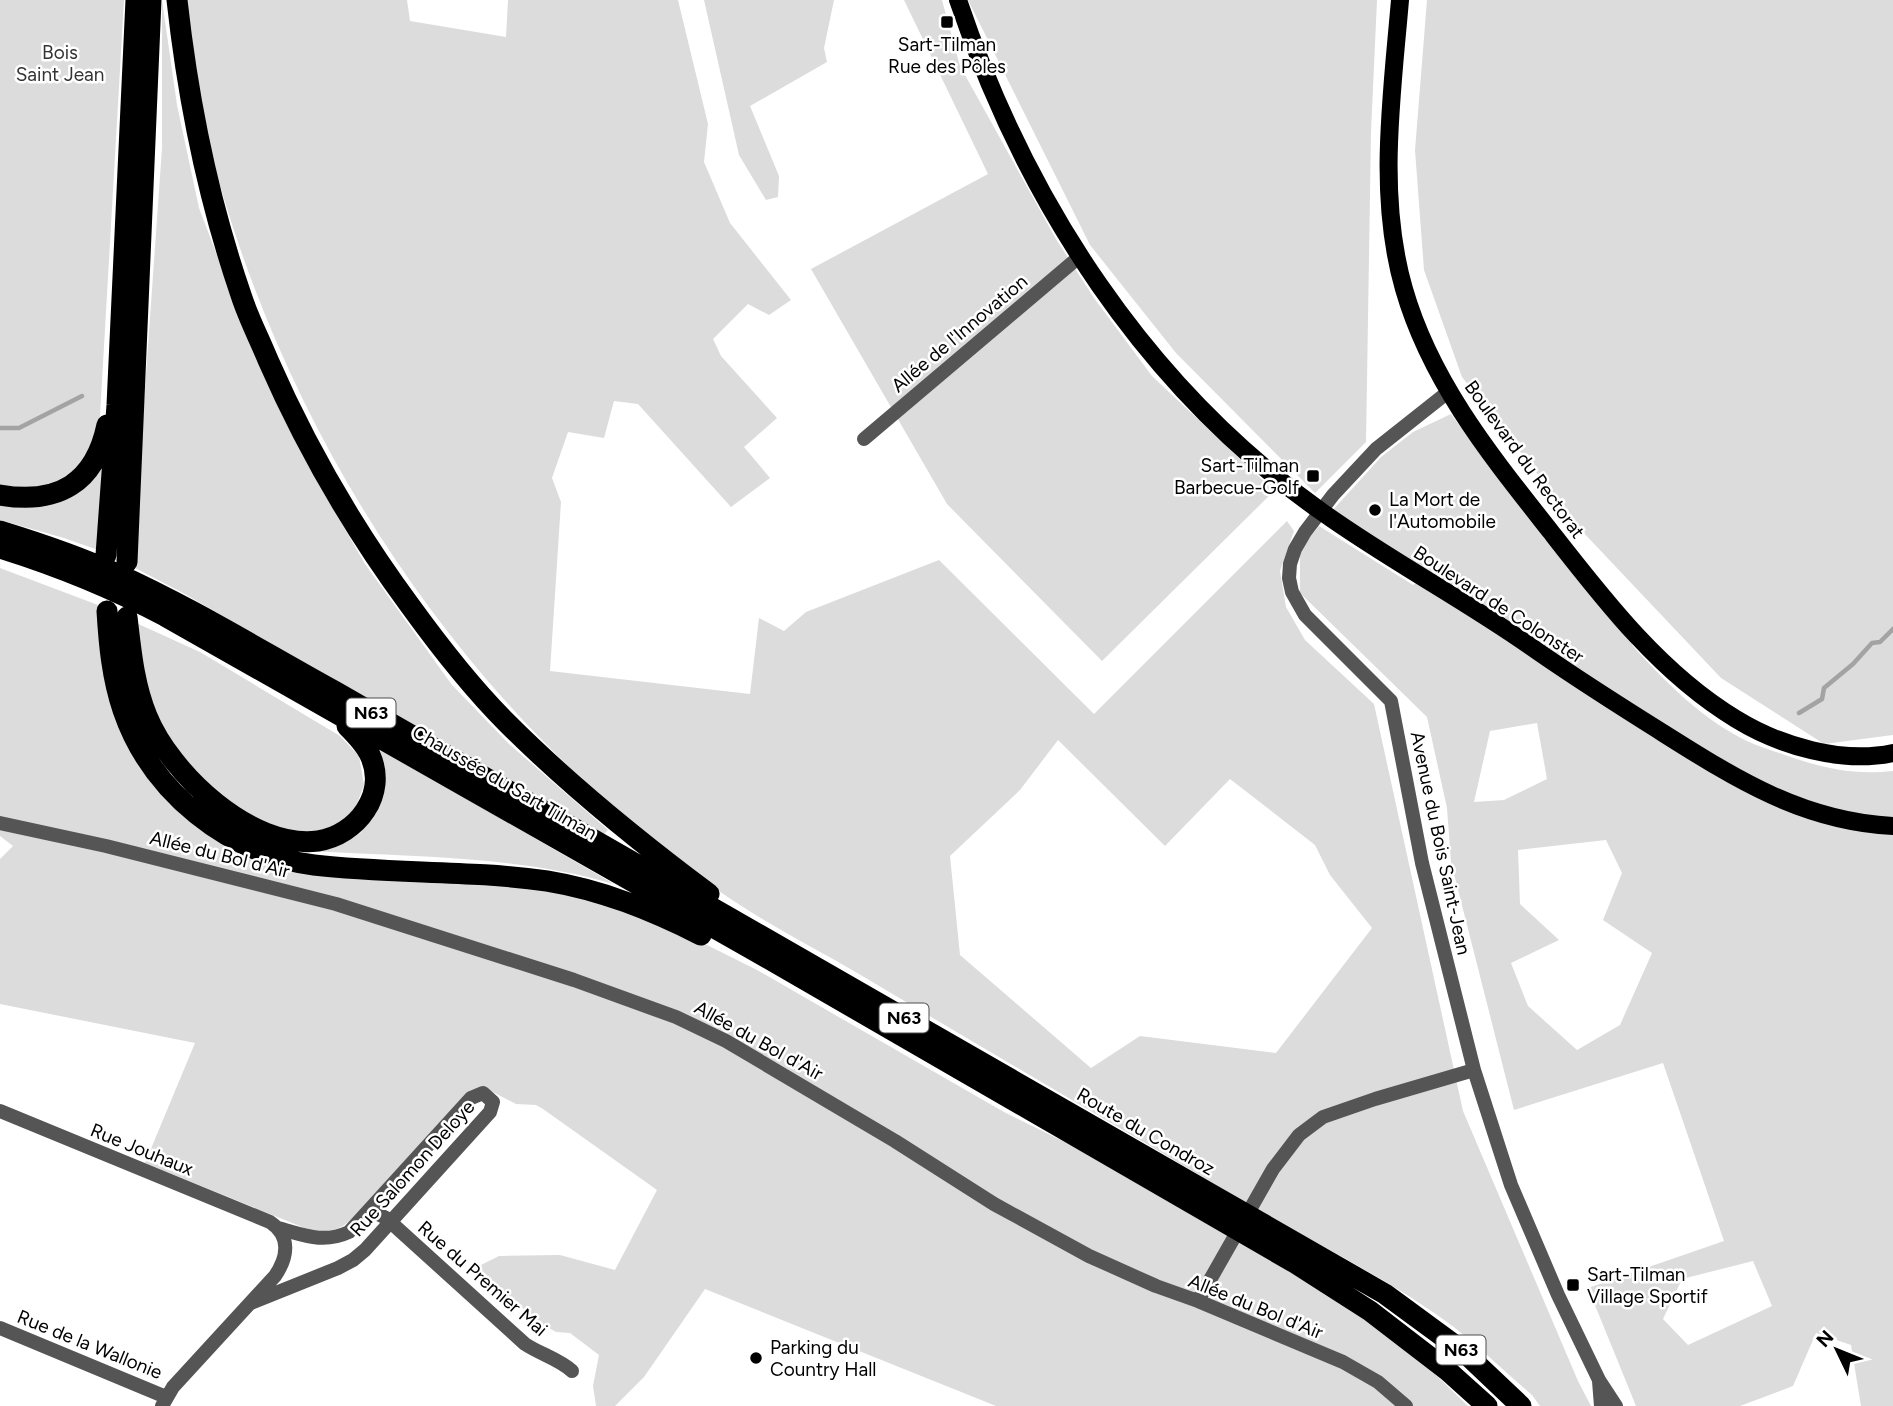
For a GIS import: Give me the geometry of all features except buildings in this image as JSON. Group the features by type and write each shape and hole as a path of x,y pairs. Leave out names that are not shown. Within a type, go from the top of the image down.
{"highway":[{"path":"106,555 118,379 136,0"},
{"path":"127,562 152,0"},
{"path":"177,0 193,114 220,227 242,297 288,405 330,483 380,566 438,643 505,721 569,782 637,840 714,897 731,919"},
{"path":"0,495 19,498 43,497 66,489 81,479 102,444 109,404 118,379"},
{"name":"Chaussée du Sart Tilman","path":"0,531 51,547 106,569 172,601 731,919"},
{"name":"Chaussée du Sart Tilman","path":"0,548 111,588 165,615 758,952"},
{"path":"107,611 110,650 118,692 123,710 141,747 165,783 181,800 198,816 241,842 266,854 314,865 518,878 586,889 646,908 718,944 758,952"},
{"path":"127,617 139,694 156,736 182,771 213,800 260,830 296,841 316,841 334,837 349,829 364,813 373,795 375,781 371,756 363,743 328,708"},
{"name":"Route du Condroz","path":"731,919 1385,1294 1464,1352 1521,1406"},
{"name":"Route du Condroz","path":"758,952 1296,1263 1379,1318 1448,1371 1487,1406"}],"main road":[{"name":"Boulevard de Colonster","path":"958,0 1004,118 1036,182 1079,257 1122,317 1163,367 1245,450 1320,511 1515,635 1581,682 1731,776 1796,806 1838,818 1893,826"},
{"name":"Boulevard du Rectorat","path":"1400,0 1389,140 1391,216 1404,288 1427,349 1448,392 1500,466 1590,581 1661,660 1690,687 1738,721 1780,740 1814,750 1847,755 1875,757 1893,753"}],"street":[{"name":"Allée de l'Innovation","path":"864,439 1079,257"},
{"name":"Avenue du Bois Saint-Jean","path":"1448,392 1376,449 1320,511 1290,564 1289,578 1292,592 1306,615 1391,702 1430,898 1475,1070 1511,1185 1598,1380 1616,1406"},
{"name":"Allée du Bol d'Air","path":"0,823 106,845 336,904 574,980 676,1017 726,1041 995,1204 1076,1249 1156,1286 1198,1301 1357,1369 1378,1382 1406,1406"},
{"path":"1198,1301 1273,1169 1299,1135 1323,1117 1475,1070"},
{"name":"Rue Salomon Deloye","path":"251,1303 353,1259 490,1112 493,1102 486,1094 476,1094 471,1098 349,1232 322,1240 274,1225"},
{"name":"Rue Jouhaux","path":"0,1111 274,1225"},
{"name":"Rue du Premier Mai","path":"370,1210 390,1222 525,1344 572,1371"},
{"path":"274,1225 284,1236 286,1245"},
{"path":"286,1245 297,1234"},
{"name":"Rue Salomon Deloye","path":"164,1401 281,1267 286,1245"},
{"path":"281,1267 288,1275 303,1282"},
{"name":"Rue de la Wallonie","path":"0,1328 164,1401"},
{"name":"Avenue du Bois Saint-Jean","path":"1598,1380 1601,1406"}],"green space":[{"name":"Bois Saint Jean","path":"0,0 124,0 99,433 90,452 77,469 60,482 35,490 0,487"},
{"path":"162,0 177,105 199,208 234,300 308,465 365,564 452,685 509,744 608,830 603,835 135,568 162,148"},
{"path":"181,0 407,0 410,21 506,37 508,0 678,0 708,124 704,162 730,223 791,300 769,315 748,304 713,339 721,356 777,418 744,447 770,478 731,507 638,404 614,401 604,438 568,432 552,478 561,502 550,671 750,694 759,618 784,631 806,612 939,560 1094,714 1287,521 1294,531 1280,571 1286,607 1305,640 1374,704 1463,1111 1591,1406 1540,1406 1532,1395 1465,1336 1411,1298 753,913 719,891 633,825 553,752 480,672 414,587 355,496 303,401 260,301 224,199 205,125","holes":["1058,740 1165,846 1230,779 1315,845 1330,875 1372,928 1276,1053 1140,1036 1091,1068 960,955 950,856 1020,790"]},
{"path":"704,0 834,0 824,48 827,62 750,106 779,176 778,197 766,200 739,155"},
{"path":"904,0 942,0 960,66 1056,239 1094,298 1152,376 1274,491 1102,661 947,504 811,269 988,174"},
{"path":"968,0 1377,0 1371,132 1366,442 1315,493 1176,353 1090,245"},
{"path":"1427,0 1893,0 1893,735 1824,744 1721,678 1581,530 1462,377 1424,270 1415,150"},
{"path":"1451,414 1510,494 1633,636 1632,645 1671,686 1715,722 1752,743 1815,764 1840,770 1893,771 1893,1406 1861,1406 1851,1345 1816,1333 1793,1386 1740,1406 1636,1406 1588,1288 1724,1241 1663,1063 1514,1110 1451,862 1447,808 1427,717 1300,593 1300,550 1319,526 1413,585 1424,578 1331,512 1381,457 1413,432","holes":["1537,723 1547,779 1504,800 1474,802 1490,731","1606,840 1622,873 1603,920 1652,953 1620,1025 1577,1050 1528,1006 1511,963 1559,940 1520,904 1518,850","1753,1261 1772,1306 1688,1345 1663,1319 1682,1279"]},
{"path":"108,449 101,551 0,520 0,503 30,504"},
{"path":"0,568 98,605 105,670 120,728 247,853 550,889 645,914 757,970 1004,1112 1081,1150 1249,1247 1362,1316 1437,1376 1468,1406 996,1406 705,1289 644,1377 615,1406 596,1406 593,1386 599,1355 570,1333 556,1332 537,1321 477,1267 499,1256 560,1255 615,1270 657,1190 536,1105 516,1104 485,1088 471,1090 363,1209 350,1221 332,1230 307,1229 145,1163 195,1043 0,1004 0,859 13,846 0,836"},
{"path":"134,622 200,652 340,736 359,756 364,785 354,812 331,828 305,833 281,828 248,815 217,793 185,763 161,730 142,674"},
{"path":"379,748 614,884 539,867 501,862 310,851 338,846 360,833 376,813 383,782"}],"waterway":[{"path":"0,428 19,428 82,396"},
{"path":"1799,713 1822,699 1824,688 1853,664 1872,643 1880,642 1893,629"}],"place":[{"name":"Sart-Tilman Rue des Pôles","path":"947,22"},
{"name":"Sart-Tilman Barbecue-Golf","path":"1313,476"},
{"name":"La Mort de l'Automobile","path":"1375,510"},
{"name":"Sart-Tilman Village Sportif","path":"1573,1285"},
{"name":"Parking du Country Hall","path":"756,1358"}]}
